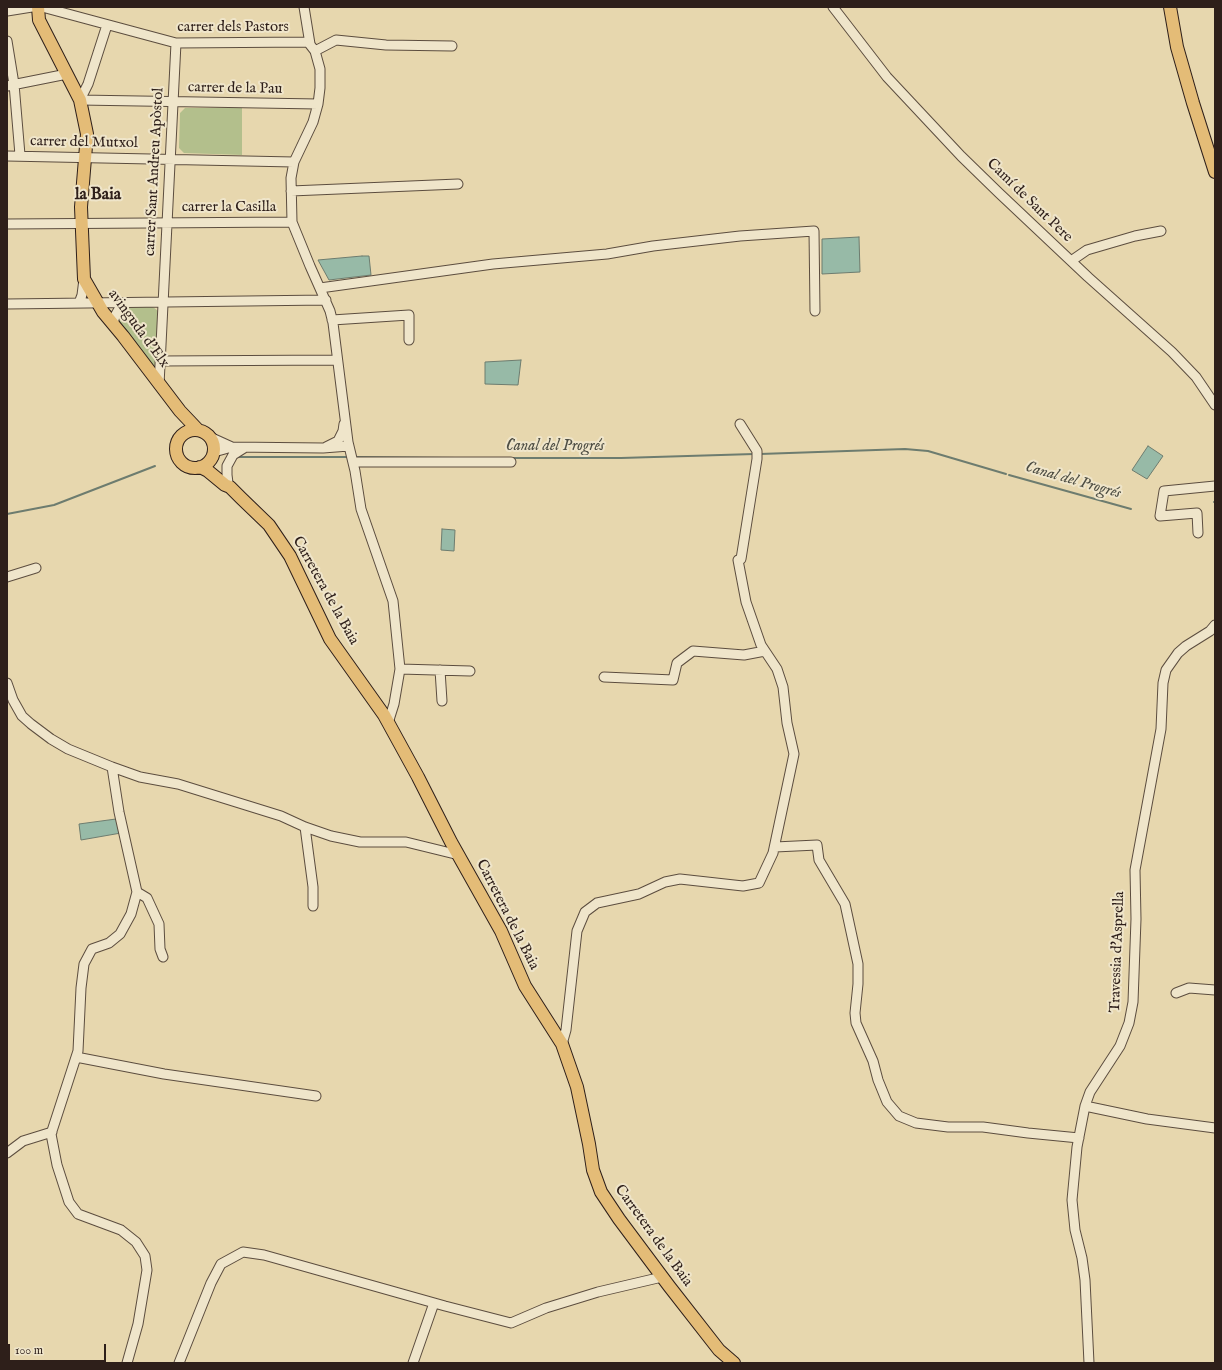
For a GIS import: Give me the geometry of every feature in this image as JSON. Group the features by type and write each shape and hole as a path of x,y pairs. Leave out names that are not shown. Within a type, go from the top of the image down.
{"main road":[{"name":"avinguda d'Elx","path":"38,7 39,20 80,100 87,134 81,207 84,278 97,302 113,324 159,385 198,430"},
{"path":"1170,7 1177,47 1215,172"},
{"path":"180,411 182,435"},
{"path":"198,430 208,434 213,442 213,455 209,462 200,467 193,468 186,466 181,462 176,454 176,446 182,435 187,431 198,430"},
{"name":"Carretera de la Baia","path":"213,455 220,474 269,525 290,556 330,639 369,693 388,723 418,776 451,842 501,931 525,986 562,1044 577,1087 594,1170 601,1192 662,1277 719,1350 734,1363"},
{"name":"Carretera de la Baia","path":"200,467 225,485 229,485"}],"street":[{"path":"7,11 32,7"},
{"name":"carrer dels Pastors","path":"42,7 176,43 311,46"},
{"path":"304,7 311,46 320,68 320,88 318,104 313,122 294,162 291,178 292,222 326,300 332,320 345,420 361,510 393,601 400,669 394,704 388,723"},
{"name":"Camí de Sant Pere","path":"833,7 887,77 966,161 1071,261 1172,352 1196,377 1215,405"},
{"path":"80,100 88,84 107,25"},
{"path":"311,46 336,40 386,45 452,46"},
{"path":"7,41 20,155"},
{"name":"carrer Sant Andreu Apòstol","path":"159,385 176,43"},
{"path":"11,85 67,74"},
{"name":"carrer de la Pau","path":"80,100 318,104"},
{"name":"carrer del Mutxol","path":"7,156 20,155 294,162"},
{"path":"291,191 458,184"},
{"name":"carrer la Casilla","path":"7,224 292,222"},
{"path":"320,288 493,264 607,254 653,246 740,236 814,231 814,311"},
{"path":"1071,261 1087,250 1135,236 1161,231"},
{"path":"79,303 82,295 84,278"},
{"path":"7,304 326,300"},
{"path":"113,324 119,309 126,302"},
{"path":"332,320 410,315 410,340"},
{"path":"160,361 337,360"},
{"path":"323,448 338,441 343,431 345,420"},
{"path":"562,1044 566,1030 577,931 584,912 597,904 639,894 665,882 680,879 744,886 759,883 775,847 794,754 787,723 783,687 777,669 761,645 746,602 739,560 757,459 757,451 740,424"},
{"path":"210,437 232,447 244,448 323,448 349,444"},
{"path":"213,455 232,447"},
{"path":"229,485 226,475 227,466 233,455 244,448"},
{"path":"353,462 511,462"},
{"path":"1198,533 1197,513 1160,516 1164,491 1215,486"},
{"path":"7,577 36,568"},
{"name":"Travessia d'Asprella","path":"1089,1363 1085,1280 1082,1258 1075,1230 1072,1200 1079,1138 1085,1106 1090,1092 1120,1046 1129,1023 1133,1002 1136,919 1135,870 1161,729 1163,683 1166,670 1178,653 1186,646 1210,631 1215,625"},
{"path":"604,677 673,680 677,663 693,651 744,655 765,651"},
{"path":"400,669 470,671"},
{"path":"440,670 442,701"},
{"path":"7,683 13,700 22,716 31,724 51,739 68,749 112,767 140,777 178,784 281,816 305,827 332,836 360,842 406,842 459,855"},
{"path":"112,767 119,812 137,892 131,914 120,934 109,942 92,949 84,964 81,988 78,1051 51,1134 57,1165 69,1202 78,1214 121,1230 136,1242 145,1256 147,1270 138,1324 127,1363"},
{"path":"305,827 313,886 313,906"},
{"path":"775,847 817,845 819,860 845,904 858,964 858,984 855,1013 856,1023 873,1060 878,1080 888,1102 899,1116 916,1123 948,1127 982,1127 1079,1138"},
{"path":"137,892 147,898 159,924 160,949 163,957"},
{"path":"1176,993 1189,988 1215,990"},
{"path":"76,1057 164,1074 316,1096"},
{"path":"1085,1106 1147,1119 1215,1128"},
{"path":"7,1153 23,1141 52,1132"},
{"path":"179,1363 211,1283 221,1264 243,1252 264,1255 511,1323 546,1308 598,1292 662,1277"},
{"path":"413,1363 434,1303"}],"shaded area":[{"path":"185,108 242,108 242,155 184,153 179,148 180,113"},
{"path":"859,237 860,272 822,274 822,239"},
{"path":"369,256 371,275 329,280 318,260"},
{"path":"123,307 153,307 158,311 155,367 153,367 116,320"},
{"path":"521,360 518,385 485,384 485,362"},
{"path":"1148,446 1163,456 1147,479 1132,470"},
{"path":"442,529 455,530 454,551 441,550"},
{"path":"116,819 121,833 81,840 79,824"}],"waterway":[{"name":"Canal del Progrés","path":"760,454 905,449 928,451 1006,474"},
{"name":"Canal del Progrés","path":"511,458 621,458 754,454"},
{"path":"237,457 346,457"},
{"name":"Canal del Progrés","path":"355,457 457,458"},
{"path":"7,514 54,505 155,466"},
{"name":"Canal del Progrés","path":"1009,475 1131,509"}],"district":[{"name":"la Baia","path":"98,196"}]}
